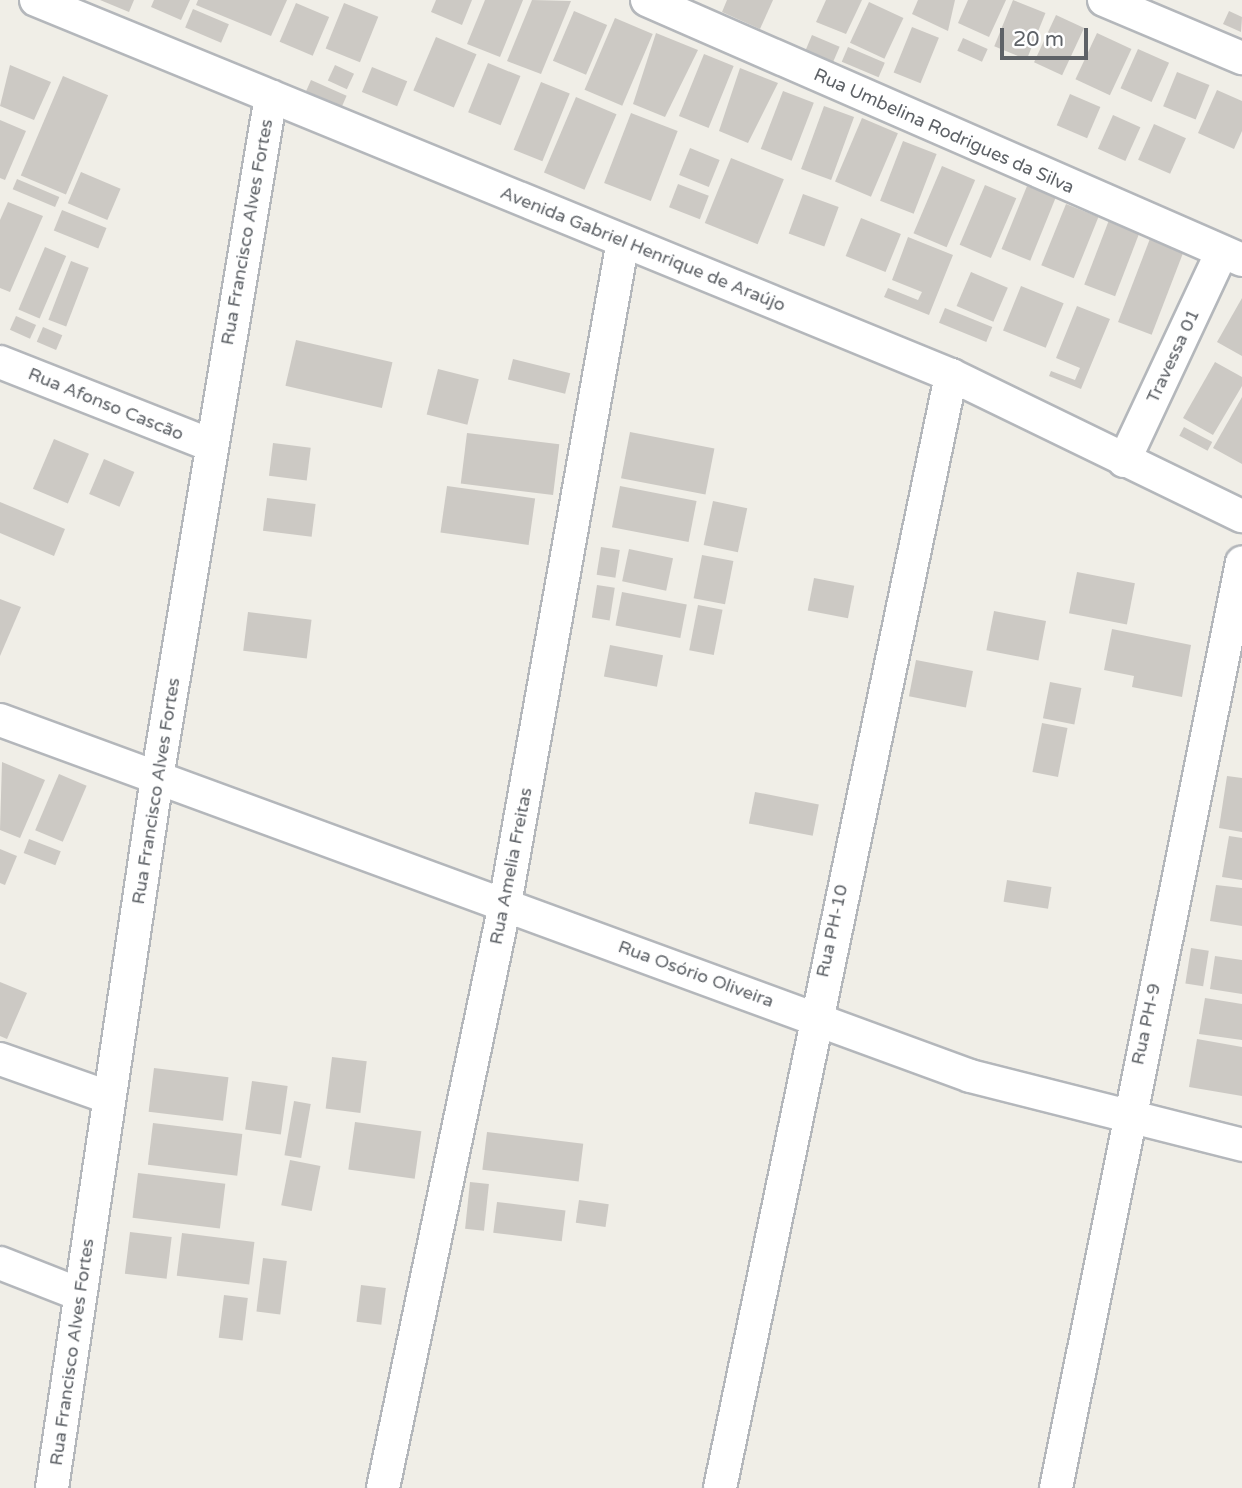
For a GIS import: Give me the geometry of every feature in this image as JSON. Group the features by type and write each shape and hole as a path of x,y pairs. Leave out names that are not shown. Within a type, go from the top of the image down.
{"street":[{"name":"Avenida Gabriel Henrique de Araújo","path":"36,0 951,375 1242,516"},
{"name":"Rua Umbelina Rodrigues da Silva","path":"647,0 1232,256"},
{"path":"1104,0 1242,58"},
{"name":"Rua Francisco Alves Fortes","path":"52,1488 157,778 271,96"},
{"name":"Rua Amelia Freitas","path":"383,1488 505,904 623,241"},
{"name":"Travessa 01","path":"1124,461 1232,256"},
{"name":"Rua Afonso Cascão","path":"0,362 211,445"},
{"name":"Rua PH-10","path":"720,1488 814,1016 951,375"},
{"name":"Rua PH-9","path":"1056,1488 1126,1121 1242,562"},
{"name":"Rua Osório Oliveira","path":"0,720 814,1016 970,1076 1126,1121 1242,1145"},
{"path":"0,1059 108,1097"},
{"path":"0,1263 79,1294"}],"building":[{"path":"100,0 134,0 129,12"},
{"path":"154,0 190,0 181,20 151,7"},
{"path":"198,0 287,0 271,36 196,5"},
{"path":"436,0 472,0 462,25 431,12"},
{"path":"485,0 523,0 500,57 467,44"},
{"path":"532,0 571,1 541,74 507,61"},
{"path":"727,0 773,0 760,29 722,12"},
{"path":"826,0 862,0 846,34 816,22"},
{"path":"918,0 955,0 948,31 912,14"},
{"path":"968,0 1006,0 989,37 958,23"},
{"path":"1013,0 1045,13 1027,59 994,46"},
{"path":"869,2 903,18 884,59 850,43"},
{"path":"296,3 329,17 313,56 280,42"},
{"path":"344,3 378,17 360,62 326,48"},
{"path":"193,9 229,24 221,43 185,27"},
{"path":"574,11 607,25 586,75 553,61"},
{"path":"1229,11 1242,17 1241,32 1223,24"},
{"path":"1056,15 1084,28 1062,75 1034,62"},
{"path":"615,18 653,34 622,106 585,90"},
{"path":"912,27 939,38 921,83 894,72"},
{"path":"656,33 698,50 665,117 633,104"},
{"path":"1097,33 1131,49 1110,95 1075,79"},
{"path":"812,35 840,47 833,62 805,51"},
{"path":"436,37 477,54 454,108 413,90"},
{"path":"963,38 988,49 982,62 957,51"},
{"path":"848,47 885,63 879,77 842,62"},
{"path":"1138,49 1169,63 1152,102 1121,88"},
{"path":"704,54 734,66 709,128 679,116"},
{"path":"488,63 520,76 501,125 468,112"},
{"path":"10,65 51,82 34,120 0,106"},
{"path":"335,65 354,74 347,89 328,80"},
{"path":"372,67 407,81 397,106 362,92"},
{"path":"740,68 778,83 748,143 719,131"},
{"path":"1177,72 1209,85 1196,119 1163,106"},
{"path":"63,76 108,95 66,195 21,175"},
{"path":"311,80 347,96 341,108 306,92"},
{"path":"541,82 570,94 542,161 514,150"},
{"path":"1217,90 1242,101 1242,131 1234,149 1198,133"},
{"path":"783,91 814,103 792,161 761,149"},
{"path":"1070,94 1100,107 1087,138 1057,125"},
{"path":"576,97 617,114 584,190 544,172"},
{"path":"824,106 854,117 831,180 801,169"},
{"path":"631,113 678,131 651,201 604,183"},
{"path":"1113,115 1140,127 1125,161 1098,149"},
{"path":"862,118 898,133 871,197 835,182"},
{"path":"0,120 26,131 5,180 0,178"},
{"path":"1154,124 1186,138 1170,174 1138,160"},
{"path":"903,141 937,154 914,214 880,201"},
{"path":"690,148 720,160 709,187 679,175"},
{"path":"731,158 784,179 758,244 705,223"},
{"path":"942,166 975,180 947,247 913,233"},
{"path":"81,172 121,189 107,220 68,203"},
{"path":"17,179 59,197 55,207 13,189"},
{"path":"678,184 709,196 700,219 669,207"},
{"path":"985,185 1016,198 991,258 960,245"},
{"path":"1027,186 1056,198 1030,261 1002,249"},
{"path":"803,194 839,207 824,246 789,233"},
{"path":"8,202 43,216 10,292 0,288 0,220"},
{"path":"1066,204 1098,217 1074,278 1041,265"},
{"path":"62,210 107,228 98,248 54,230"},
{"path":"861,218 901,234 886,272 846,256"},
{"path":"1109,220 1140,232 1115,296 1084,284"},
{"path":"1151,236 1185,249 1152,335 1118,322"},
{"path":"908,237 953,255 929,315 884,297 888,288 918,300 922,292 892,280"},
{"path":"45,247 66,256 40,319 18,310"},
{"path":"71,261 89,268 66,327 48,320"},
{"path":"971,272 1008,288 993,322 957,306"},
{"path":"1021,286 1064,303 1046,348 1003,331"},
{"path":"1242,298 1242,356 1217,342"},
{"path":"1077,306 1110,319 1081,389 1049,376 1051,371 1075,380 1080,368 1056,358"},
{"path":"945,308 992,327 986,342 939,323"},
{"path":"16,316 36,325 30,339 10,330"},
{"path":"43,327 62,335 56,350 37,342"},
{"path":"296,340 392,362 382,408 285,386"},
{"path":"513,359 570,373 565,394 508,379"},
{"path":"1215,362 1242,377 1242,386 1213,435 1183,418"},
{"path":"438,369 479,379 467,425 427,415"},
{"path":"1242,397 1242,464 1213,448"},
{"path":"1184,427 1212,442 1208,451 1179,436"},
{"path":"630,432 714,448 705,495 621,478"},
{"path":"467,433 559,444 553,495 461,484"},
{"path":"54,439 89,454 68,504 33,489"},
{"path":"273,443 311,448 307,480 269,476"},
{"path":"104,459 134,472 120,507 89,494"},
{"path":"447,486 535,498 529,545 440,533"},
{"path":"620,486 697,501 689,542 612,527"},
{"path":"267,498 316,504 312,537 263,531"},
{"path":"713,501 747,508 738,552 704,545"},
{"path":"0,502 65,529 54,556 0,533"},
{"path":"601,547 620,550 615,578 597,575"},
{"path":"629,549 673,558 666,591 622,581"},
{"path":"702,555 733,561 725,604 694,598"},
{"path":"1077,572 1135,583 1127,624 1069,613"},
{"path":"814,578 854,586 848,618 808,610"},
{"path":"597,585 615,588 610,620 592,618"},
{"path":"622,592 687,605 680,638 616,625"},
{"path":"0,599 21,607 0,656"},
{"path":"698,605 723,610 714,655 689,650"},
{"path":"994,611 1046,621 1038,660 986,650"},
{"path":"248,612 312,620 307,659 243,651"},
{"path":"1112,629 1191,645 1182,697 1132,687 1134,676 1104,670"},
{"path":"610,645 663,655 657,687 604,676"},
{"path":"916,660 973,671 966,707 909,696"},
{"path":"1050,682 1081,688 1074,724 1043,718"},
{"path":"1042,723 1068,728 1058,777 1032,772"},
{"path":"2,762 45,780 20,838 0,830"},
{"path":"59,774 87,786 63,842 35,830"},
{"path":"1227,776 1242,778 1242,832 1219,828"},
{"path":"755,792 819,804 813,836 749,823"},
{"path":"1229,836 1242,838 1242,880 1222,877"},
{"path":"29,839 61,851 55,865 24,853"},
{"path":"0,849 17,856 5,885 0,883"},
{"path":"1007,880 1051,887 1048,909 1004,902"},
{"path":"1216,885 1242,888 1242,926 1210,921"},
{"path":"1191,948 1209,951 1203,986 1185,984"},
{"path":"1215,956 1242,960 1242,994 1210,989"},
{"path":"0,982 27,993 7,1039 0,1036"},
{"path":"1205,998 1242,1004 1242,1040 1199,1034"},
{"path":"1197,1039 1242,1047 1242,1096 1189,1087"},
{"path":"332,1057 367,1061 360,1113 326,1109"},
{"path":"154,1068 228,1077 223,1121 149,1112"},
{"path":"252,1081 288,1086 281,1135 245,1130"},
{"path":"294,1101 311,1104 301,1158 284,1155"},
{"path":"355,1122 421,1131 415,1179 348,1170"},
{"path":"153,1123 242,1134 237,1176 148,1165"},
{"path":"487,1132 583,1144 579,1182 482,1170"},
{"path":"290,1160 320,1166 312,1211 281,1205"},
{"path":"138,1173 225,1184 220,1228 133,1218"},
{"path":"470,1182 489,1184 484,1231 465,1229"},
{"path":"579,1200 609,1204 606,1227 576,1223"},
{"path":"497,1202 565,1210 562,1241 493,1233"},
{"path":"130,1232 172,1237 167,1279 125,1274"},
{"path":"182,1233 254,1242 249,1285 177,1276"},
{"path":"263,1258 287,1261 280,1315 256,1312"},
{"path":"361,1285 386,1288 381,1325 356,1322"},
{"path":"224,1295 248,1298 243,1341 219,1338"}]}
